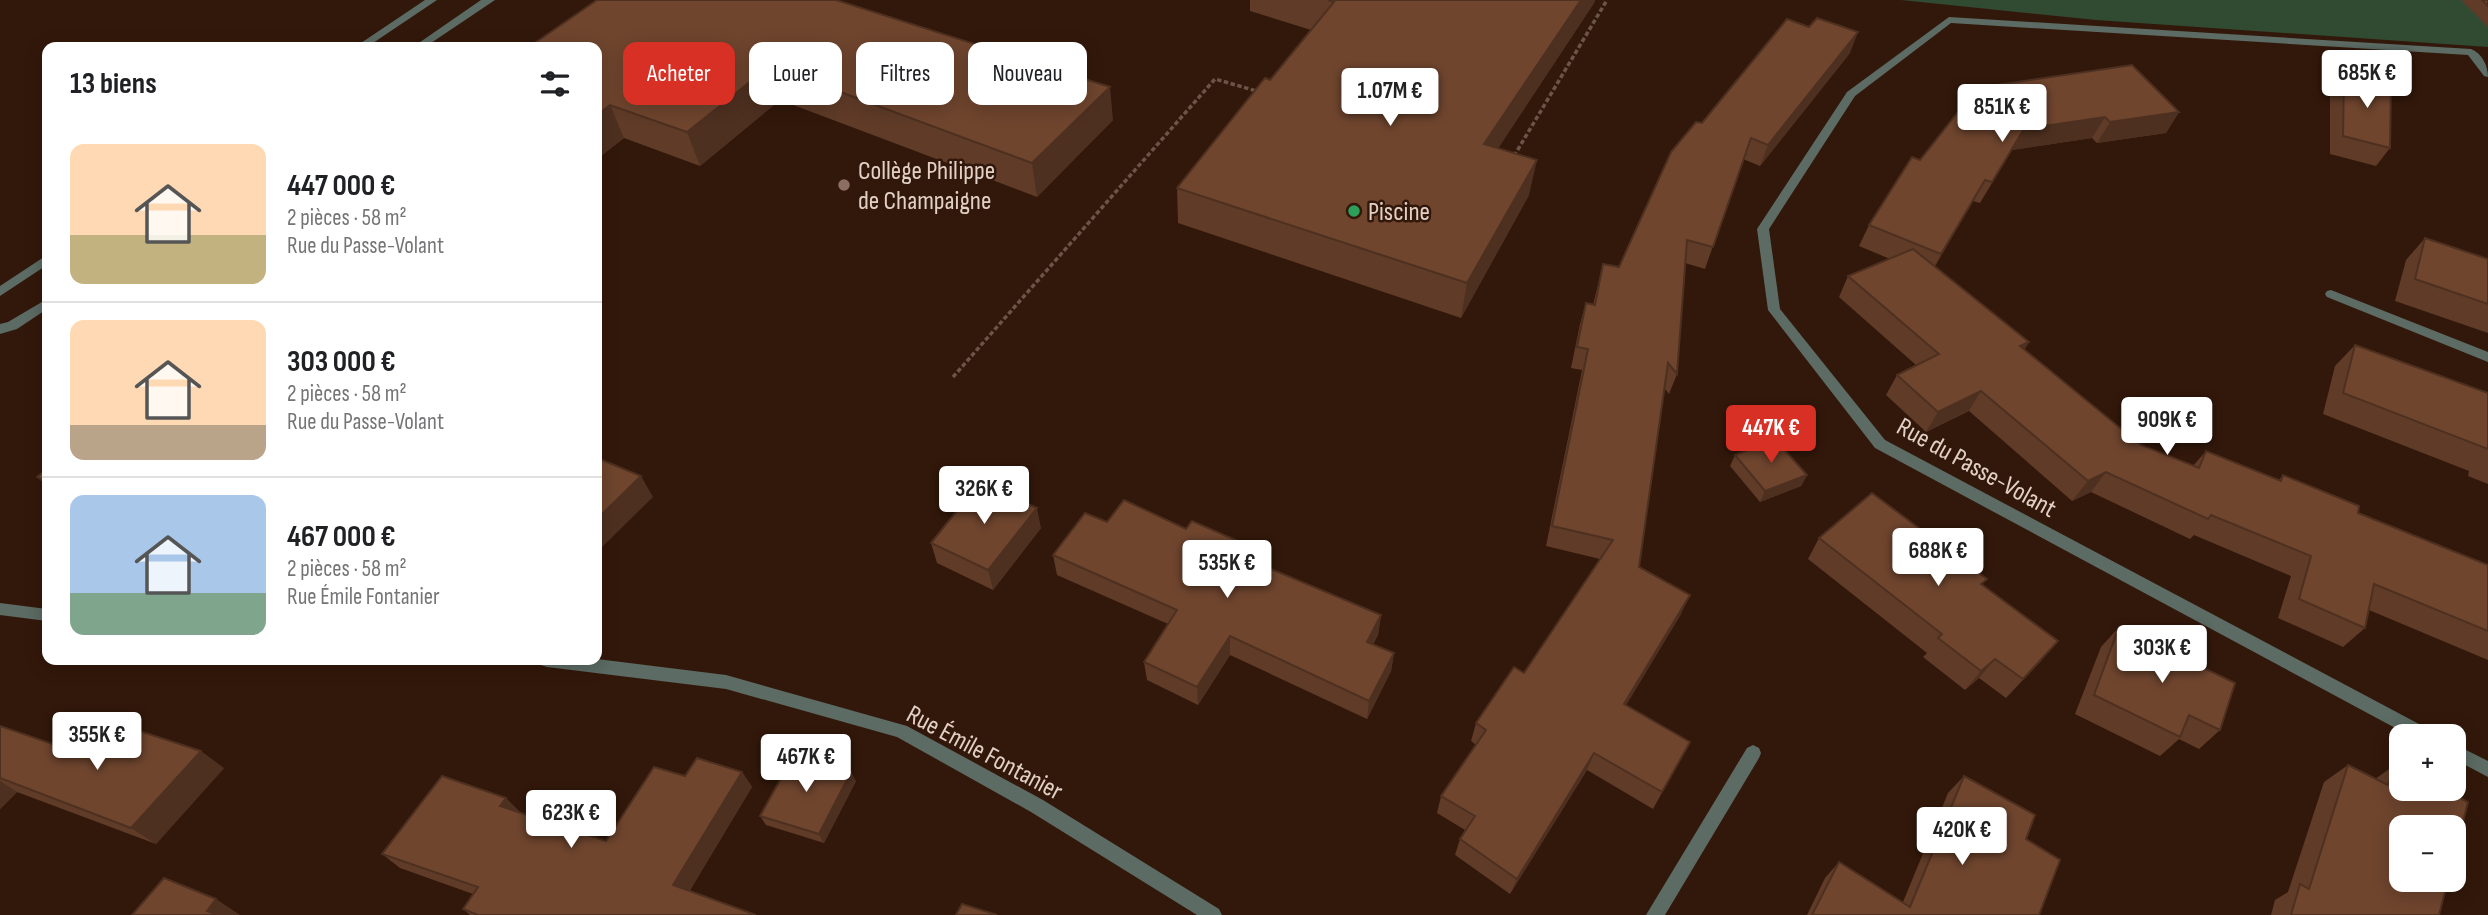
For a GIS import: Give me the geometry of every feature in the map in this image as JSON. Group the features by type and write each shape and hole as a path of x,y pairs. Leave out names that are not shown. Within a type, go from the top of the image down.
{"street":[{"path":"368,42 432,0"},
{"path":"425,42 480,4 491,0"},
{"name":"Rue du Passe-Volant","path":"2403,724 1880,444 1774,310 1763,229 1851,94 1949,20 2471,52 2488,74"},
{"path":"0,292 42,263"},
{"path":"2331,294 2488,357"},
{"path":"0,329 12,326 42,306"},
{"path":"0,609 42,614"},
{"name":"Rue Émile Fontanier","path":"588,665 726,682 901,731 1037,806 1213,915"},
{"path":"1655,915 1753,753"},
{"path":"2466,757 2488,769"}],"path":[{"path":"1511,163 1608,0"},
{"path":"953,377 1215,79 1269,94"}],"green space":[{"path":"1901,0 2488,0 2488,47 2096,20"}],"building":[{"path":"597,0 836,0 968,42 968,105 1087,105 1087,80 1110,87 1032,163 875,105 954,105 954,42 856,42 856,98 842,93 842,42 749,42 749,83 735,94 735,42 623,42 623,105 721,105 687,132 610,105 602,111 602,42 536,42"},
{"path":"1328,0 1581,0 1484,144 1537,160 1467,283 1177,188 1265,78 1270,80 1334,2"},
{"path":"1817,18 1858,32 1768,145 1751,138 1713,247 1687,240 1677,374 1668,363 1639,567 1690,595 1624,704 1690,742 1662,792 1594,753 1517,879 1460,839 1475,816 1441,796 1486,730 1476,723 1514,667 1524,673 1613,540 1552,526 1588,349 1577,347 1586,303 1595,305 1603,264 1619,267 1671,152 1696,122 1702,123 1787,19 1809,27"},
{"path":"2132,65 2179,112 2110,122 2105,117 2024,129 1992,182 1985,180 1941,254 1869,225 1912,157 1920,160 1977,88"},
{"path":"2344,73 2391,84 2390,148 2343,136"},
{"path":"2425,238 2488,259 2488,304 2415,279"},
{"path":"1913,249 2029,342 2020,346 2141,445 2199,468 2206,451 2281,481 2283,475 2359,506 2358,513 2488,565 2488,631 2374,584 2365,628 2299,599 2311,556 2211,515 2208,519 2106,472 2088,481 1981,391 1938,412 1897,375 1939,354 1848,276"},
{"path":"2355,345 2488,393 2488,449 2343,393"},
{"path":"1775,439 1807,475 1765,491 1735,455"},
{"path":"602,460 641,476 602,514"},
{"path":"980,482 1037,508 988,570 931,543"},
{"path":"1872,493 1987,579 1981,584 2058,641 2023,679 1995,659 1981,671 1938,638 1942,634 1819,538"},
{"path":"1124,500 1186,529 1192,521 1254,548 1247,559 1381,615 1367,642 1394,653 1369,701 1230,636 1197,687 1144,662 1177,610 1053,555 1085,513 1107,522"},
{"path":"2119,627 2235,683 2220,730 2189,715 2180,737 2094,695"},
{"path":"0,726 96,759 127,727 201,751 131,828 0,778"},
{"path":"794,755 851,772 819,834 760,816"},
{"path":"697,758 742,772 673,885 756,915 478,915 463,909 478,887 382,854 442,776 506,798 500,806 606,841 654,767 685,776"},
{"path":"2348,765 2388,785 2389,782 2389,801 2468,802 2465,815 2389,815 2389,892 2445,892 2439,915 2291,915 2300,884 2309,889"},
{"path":"1964,776 2035,815 2026,839 2060,860 2039,915 1812,915 1839,862 1910,907"},
{"path":"164,878 216,899 207,911 218,915 132,915"},
{"path":"962,904 997,915 956,915"}],"place":[{"name":"Collège Philippe de Champaigne","path":"844,185"},
{"name":"Piscine","path":"1354,211"}]}
